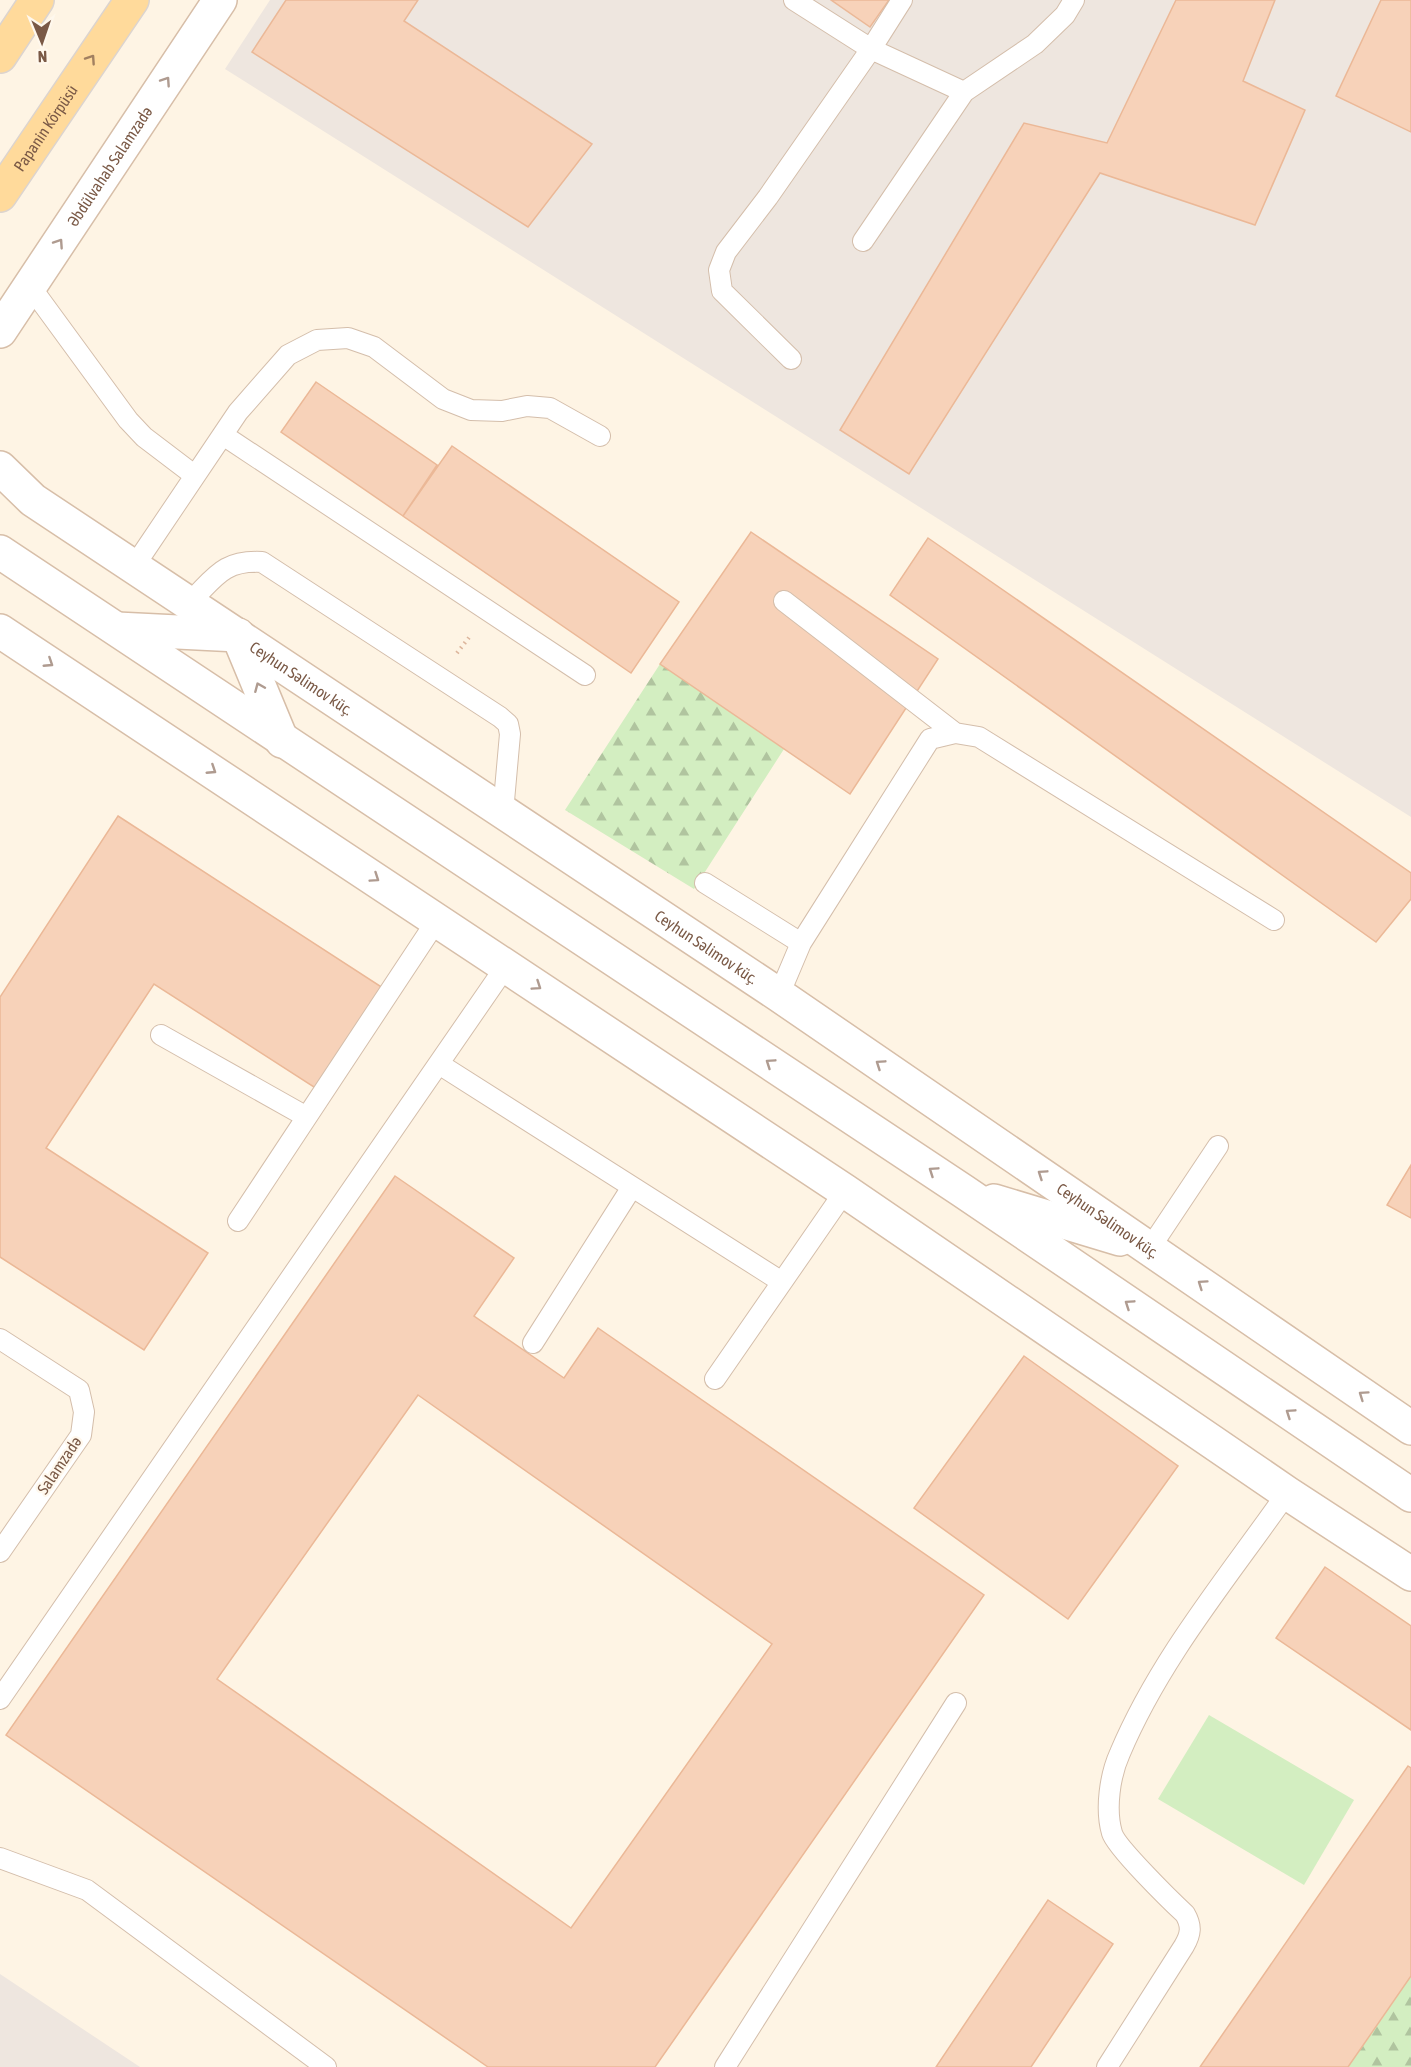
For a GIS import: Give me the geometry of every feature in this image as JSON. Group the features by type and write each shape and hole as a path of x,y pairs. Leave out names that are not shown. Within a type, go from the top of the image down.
{"main road":[{"path":"0,56 37,0"},
{"name":"Papanin Körpüsü","path":"0,195 132,0"},
{"name":"Əbdülvahab Salamzadə","path":"1,330 220,0"},
{"name":"Ceyhun Səlimov küç.","path":"0,468 33,500 779,995 1411,1428"},
{"path":"0,552 282,741 336,772 963,1191 1401,1488"},
{"path":"116,629 238,635 282,741"},
{"path":"0,631 845,1191 1287,1493 1411,1574"},
{"path":"963,1191 1150,1248"}],"lane":[{"path":"794,0 871,49 964,92"},
{"path":"791,359 722,291 719,270 726,252 781,180 902,0"},
{"path":"863,242 964,92 1035,44 1065,15 1074,0"},
{"path":"30,286 128,420 144,437 194,475"},
{"path":"133,568 238,412 288,356 317,340 348,338 374,347 443,399 471,410 502,411 527,406 550,408 600,436"},
{"path":"222,435 585,675"},
{"path":"189,603 224,569 242,561 262,562 500,717 508,723 510,734 503,812"},
{"path":"784,601 955,733"},
{"path":"779,995 801,943 930,739 955,733 979,737 1274,920"},
{"path":"705,883 801,943"},
{"path":"238,1221 305,1116 437,920"},
{"path":"0,1699 506,966"},
{"path":"161,1035 305,1116"},
{"path":"439,1064 782,1282"},
{"path":"1150,1248 1218,1146"},
{"path":"533,1343 632,1187"},
{"path":"715,1379 845,1191"},
{"name":"Salamzadə","path":"0,1339 79,1390 84,1412 81,1435 0,1552"},
{"path":"1107,2067 1190,1936 1190,1923 1185,1914 1113,1836 1108,1818 1109,1797 1119,1754 1168,1662 1287,1493"},
{"path":"725,2067 956,1703"},
{"path":"0,1858 87,1890 326,2067"}],"shaded area":[{"path":"270,0 1411,0 1411,817 225,69"},
{"path":"0,1974 140,2067 0,2067"}],"green space":[{"path":"660,664 784,749 694,889 565,810"},
{"path":"1209,1715 1354,1800 1304,1885 1158,1799"},
{"path":"1411,1976 1411,2067 1348,2067"}],"building":[{"path":"286,0 418,0 404,21 592,144 528,227 252,52"},
{"path":"831,0 889,0 870,27"},
{"path":"1176,0 1275,0 1243,81 1305,110 1255,225 1100,173 909,474 840,430 1024,123 1107,143"},
{"path":"1381,0 1411,0 1411,132 1336,96"},
{"path":"316,382 437,465 403,516 281,432"},
{"path":"452,446 679,602 631,673 403,516"},
{"path":"751,532 938,659 850,794 660,664"},
{"path":"928,538 1411,873 1411,899 1376,942 890,595"},
{"path":"118,816 383,988 317,1089 154,984 46,1148 208,1253 144,1350 0,1257 0,997"},
{"path":"1411,1165 1411,1218 1387,1205"},
{"path":"395,1176 514,1258 474,1316 564,1378 598,1328 984,1595 655,2067 488,2067 6,1735","holes":["418,1395 772,1644 571,1928 217,1679"]},
{"path":"1024,1356 1178,1466 1068,1619 914,1508"},
{"path":"1325,1567 1411,1626 1411,1730 1276,1638"},
{"path":"1408,1766 1411,1768 1411,1976 1348,2067 1200,2067"},
{"path":"1048,1900 1113,1944 1031,2067 936,2067"}]}
